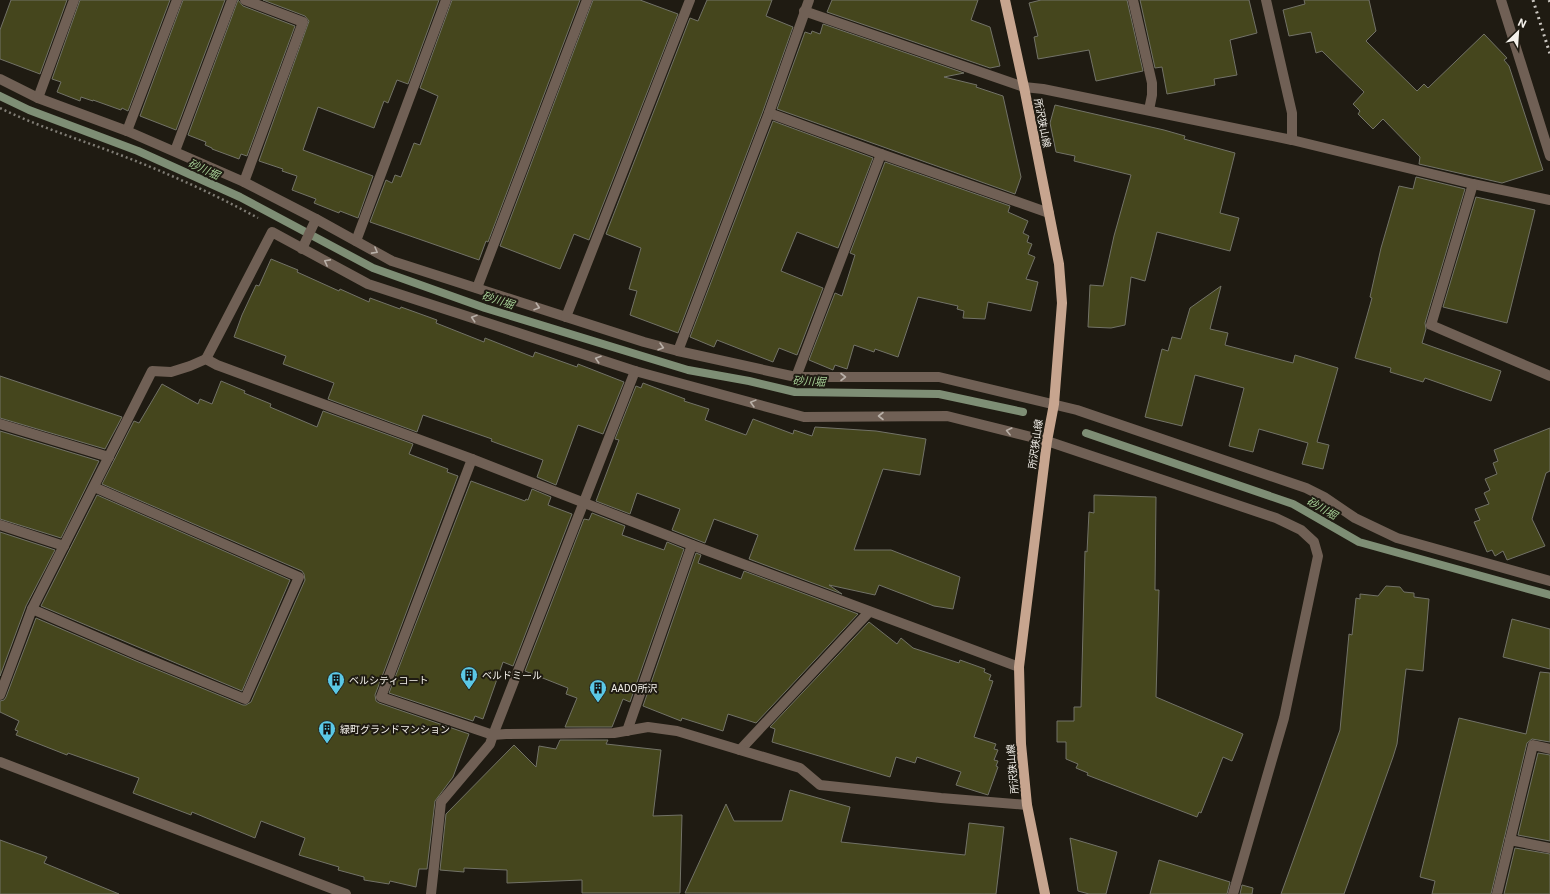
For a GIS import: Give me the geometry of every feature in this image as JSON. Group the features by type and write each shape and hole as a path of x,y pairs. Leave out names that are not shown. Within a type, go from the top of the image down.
{"main road":[{"name":"所沢狭山線","path":"1005,0 1059,264 1062,303 1054,404 1047,441 1019,668 1021,744 1027,805 1045,894"}],"street":[{"path":"38,98 74,0"},
{"path":"127,131 177,0"},
{"path":"175,151 232,0"},
{"path":"244,182 303,22 245,0"},
{"path":"356,241 446,0"},
{"path":"477,288 587,0"},
{"path":"566,317 690,0"},
{"path":"678,351 769,112 809,0"},
{"path":"1133,0 1152,83 1152,95 1149,110"},
{"path":"1266,0 1292,113 1292,140"},
{"path":"1501,0 1550,156"},
{"path":"804,11 1024,87 1043,89 1292,140 1473,184 1550,200"},
{"path":"0,79 38,98 127,131 244,182 316,219 392,261 678,351 796,377 939,377 1077,410 1306,488 1324,497 1355,518 1397,538 1550,581"},
{"path":"769,112 1049,213"},
{"path":"796,377 882,154"},
{"path":"1473,184 1431,325 1550,376"},
{"path":"302,249 316,219"},
{"path":"0,695 32,609 152,370 171,372 206,359 272,232 368,284 635,371 804,417 947,416 1047,441 1276,518 1301,530 1314,542 1318,556 1284,718 1233,894"},
{"path":"206,359 217,365 472,459 692,545 1019,668"},
{"path":"431,894 441,802 490,744 635,371"},
{"path":"0,424 109,457"},
{"path":"472,459 381,697 493,735 614,733 648,727 678,731 800,768 820,785 941,798 1027,805"},
{"path":"32,609 245,699 299,577 94,487"},
{"path":"0,525 64,546"},
{"path":"627,731 692,545"},
{"path":"740,750 869,612"},
{"path":"1497,894 1533,745 1550,749"},
{"path":"0,762 346,894"},
{"path":"1510,840 1550,848"}],"path":[{"path":"0,108 28,121 129,158 224,199 268,224 272,232"}],"building":[{"path":"11,0 67,0 40,74 0,59 0,30"},
{"path":"80,0 170,0 128,111 81,97 80,101 57,92 61,82 52,79"},
{"path":"183,0 225,0 176,130 140,116"},
{"path":"238,0 243,6 295,26 247,156 241,154 239,159 212,149 205,145 206,142 188,135"},
{"path":"263,0 439,0 408,84 397,80 388,103 384,101 374,128 318,107 303,150 373,176 358,218 340,211 339,213 314,203 316,199 292,190 297,176 282,171 283,169 259,161 309,21 305,16"},
{"path":"452,0 580,0 488,242 486,241 479,260 370,222 386,180 392,183 395,175 401,177 414,143 420,145 438,96 420,88"},
{"path":"593,0 640,0 678,14 589,240 574,234 560,269 500,246"},
{"path":"707,0 772,0 766,16 793,27 763,111 678,333 630,315 637,291 629,289 641,248 606,234 690,18 698,21"},
{"path":"832,0 978,0 971,20 990,27 1000,66 990,68 827,12"},
{"path":"1041,0 1127,0 1143,71 1096,81 1089,50 1038,59 1034,37 1038,36 1029,3"},
{"path":"1140,0 1249,0 1257,33 1230,40 1237,75 1214,79 1215,85 1167,94 1162,67 1155,68"},
{"path":"1304,0 1369,0 1376,31 1366,41 1417,91 1424,84 1428,88 1484,34 1507,58 1504,60 1509,66 1543,170 1502,183 1419,164 1420,157 1383,119 1373,129 1358,114 1360,111 1353,104 1364,92 1322,51 1316,53 1311,32 1289,36 1283,10 1305,4"},
{"path":"823,24 964,73 944,77 977,85 976,87 1003,96 1021,177 1015,194 777,109 805,32 811,34 812,31 820,34"},
{"path":"1055,105 1164,130 1185,136 1184,139 1235,153 1220,213 1239,218 1230,251 1157,232 1145,281 1131,277 1125,325 1111,328 1088,327 1090,285 1103,286 1114,236 1131,175 1074,161 1075,156 1056,152 1050,123"},
{"path":"773,121 873,158 838,248 797,232 781,271 823,288 797,355 779,348 773,362 717,340 714,347 690,337"},
{"path":"885,162 1010,206 1008,212 1028,221 1023,233 1029,236 1027,242 1032,244 1028,254 1035,257 1026,279 1038,282 1031,311 988,302 985,319 963,318 964,311 957,309 958,306 918,297 898,357 875,349 874,352 854,345 847,369 835,365 833,370 809,360 835,293 842,296 855,255 850,253"},
{"path":"1416,177 1465,189 1425,323 1426,329 1422,343 1501,371 1491,401 1425,378 1423,382 1390,372 1391,368 1355,358 1372,298 1370,297 1381,248 1399,186 1413,189"},
{"path":"1476,197 1535,210 1507,323 1443,307"},
{"path":"271,259 298,270 297,272 339,291 340,289 369,302 370,298 400,309 401,307 437,320 436,323 484,342 485,338 533,357 535,352 577,367 578,364 624,382 603,434 578,425 556,485 537,477 543,460 491,441 492,439 423,415 417,432 328,399 334,383 283,364 286,356 234,337 242,315 256,285 259,286"},
{"path":"1221,286 1210,329 1228,333 1225,345 1293,363 1295,355 1338,368 1317,442 1329,445 1323,469 1302,464 1308,443 1259,429 1253,452 1229,446 1244,388 1195,375 1182,426 1145,417 1162,349 1168,351 1172,337 1181,339 1190,308"},
{"path":"0,376 122,417 105,449 0,418"},
{"path":"221,381 245,391 244,393 271,404 270,407 317,427 323,411 413,444 409,454 448,469 447,472 458,476 375,695 376,701 379,703 469,734 453,777 435,801 427,869 419,869 416,887 390,881 389,884 364,880 364,877 338,870 339,867 299,855 305,838 261,821 255,838 192,812 191,815 133,793 139,778 68,753 67,755 16,735 18,731 15,730 19,721 0,712 0,701 4,700 6,697 36,618 243,705 251,702 305,580 302,571 102,484 134,421 139,423 162,384 198,404 200,399 212,404"},
{"path":"643,383 685,399 684,401 709,409 705,420 746,435 753,419 793,434 794,430 812,436 815,427 876,431 926,439 920,475 883,469 854,550 891,550 960,577 953,609 934,606 879,585 875,595 829,585 842,594 749,559 758,535 714,519 705,543 672,530 680,509 637,493 630,514 596,501 619,440 615,439 636,386 641,388"},
{"path":"1550,428 1550,471 1546,473 1532,519 1545,546 1507,560 1503,551 1495,556 1492,550 1487,552 1474,522 1480,520 1475,509 1489,504 1484,493 1490,490 1485,479 1497,474 1493,463 1498,461 1494,450"},
{"path":"0,431 99,461 61,538 0,519"},
{"path":"471,481 525,501 526,499 528,500 532,489 551,497 548,505 572,514 513,666 503,662 483,719 475,716 473,721 389,693"},
{"path":"97,495 290,580 242,691 41,606"},
{"path":"1094,495 1156,497 1155,590 1159,590 1156,697 1243,734 1232,761 1223,757 1201,813 1199,812 1197,817 1087,775 1088,773 1076,768 1078,764 1066,759 1066,742 1057,742 1057,721 1074,721 1074,707 1081,707 1085,551 1087,552 1089,512 1094,513"},
{"path":"592,513 625,526 622,535 664,550 667,542 684,549 630,702 623,699 612,727 565,727 577,698 566,694 568,688 525,671 584,519 589,520"},
{"path":"0,532 55,550 26,606 0,676"},
{"path":"696,553 701,555 698,563 741,579 744,571 858,614 756,723 728,714 723,731 682,718 681,721 643,706"},
{"path":"1386,586 1400,587 1404,592 1414,593 1414,597 1429,599 1423,671 1406,669 1397,744 1344,894 1281,894 1340,730 1349,634 1352,635 1356,598 1360,599 1360,594 1378,596"},
{"path":"1512,619 1550,629 1550,669 1503,657"},
{"path":"869,622 897,644 901,638 913,648 959,663 960,660 985,669 984,672 991,675 989,680 993,681 974,737 996,744 994,749 998,750 994,760 998,761 996,766 998,767 988,795 956,785 961,772 917,757 915,763 896,757 890,777 772,742 775,729 770,727"},
{"path":"1540,672 1550,673 1550,742 1532,739 1527,743 1491,894 1432,894 1435,881 1420,877 1459,718 1526,734"},
{"path":"560,740 608,740 606,744 661,750 653,816 682,815 680,893 582,893 582,880 507,883 507,870 464,868 464,872 440,870 446,814 514,745 536,767 539,746 556,749"},
{"path":"1538,753 1550,755 1550,841 1518,835"},
{"path":"790,790 850,807 841,842 965,855 969,823 1004,827 996,894 685,893 726,804 734,821 782,821"},
{"path":"1070,838 1117,852 1106,894 1089,894 1078,891"},
{"path":"0,840 47,857 44,863 119,894 0,894"},
{"path":"1515,848 1550,854 1550,894 1504,894"},
{"path":"1159,860 1230,882 1227,894 1150,894"},
{"path":"1242,885 1253,888 1252,894 1240,894"}],"waterway":[{"name":"砂川堀","path":"0,96 29,110 138,151 240,197 373,268 485,308 688,370 749,381 795,392 939,394 1023,412"},
{"name":"砂川堀","path":"1086,433 1293,504 1359,542 1550,595"}],"railway":[{"path":"1533,0 1550,54"}],"place":[{"name":"ベルドミール","path":"469,690"},
{"name":"ベルシティコート","path":"336,695"},
{"name":"AADO所沢","path":"598,703"},
{"name":"緑町グランドマンション","path":"327,744"}]}
